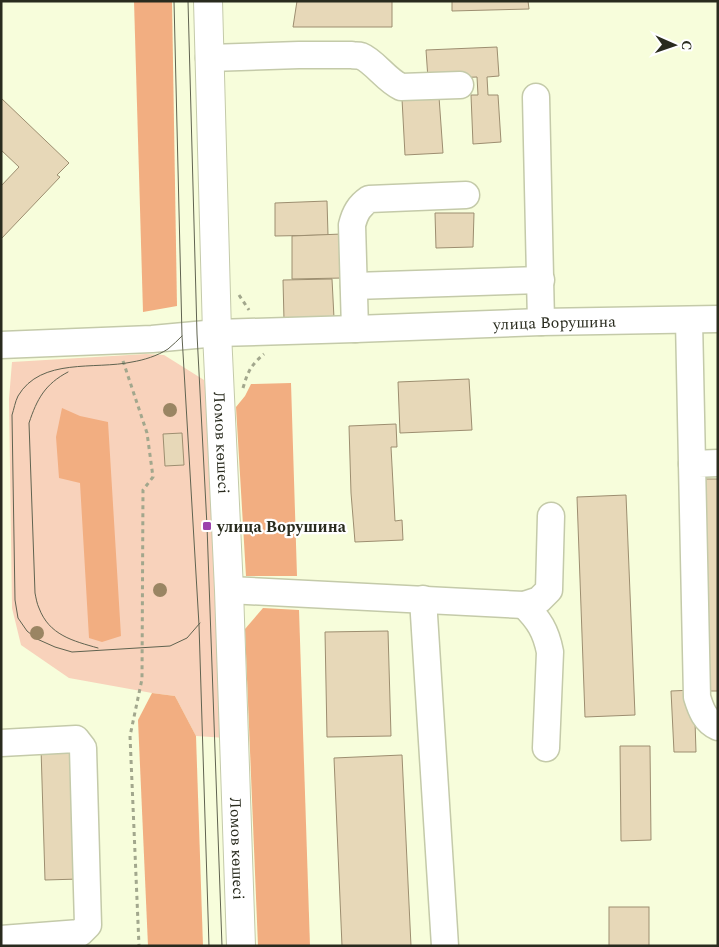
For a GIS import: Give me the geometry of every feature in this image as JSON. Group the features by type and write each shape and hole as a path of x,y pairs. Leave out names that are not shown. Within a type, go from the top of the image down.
{"main road":[{"name":"Ломов көшесі","path":"208,1 216,333 229,590 242,946"}],"street":[{"path":"209,58 352,55 360,56 368,61 401,87 460,85"},
{"path":"536,97 542,322"},
{"path":"354,329 352,225 355,214 361,205 370,199 466,195"},
{"path":"354,286 540,280"},
{"name":"улица Ворушина","path":"1,345 152,339 216,333 542,322 718,319"},
{"path":"689,320 697,697 701,712 711,724 718,727"},
{"path":"692,464 718,463"},
{"path":"229,590 524,605 539,600 549,590 551,516"},
{"path":"423,599 445,946"},
{"path":"524,605 540,623 547,637 550,652 546,748"},
{"path":"1,743 76,740 83,748 88,925 80,933 1,939"}],"path":[{"path":"236,290 251,312"},
{"path":"243,389 248,371 264,353 267,346"},
{"path":"121,355 147,433 152,476 143,490 142,679 130,736 139,946"}],"shaded area":[{"path":"134,1 172,1 177,306 143,312"},
{"path":"146,354 164,355 204,380 214,452 226,738 196,736 175,696 69,678 21,645 12,608 9,399 12,362"},
{"path":"291,383 297,576 246,576 236,407 245,396 251,384"},
{"path":"62,408 80,416 108,422 121,636 102,642 89,638 80,483 59,478 56,437"},
{"path":"263,608 299,610 310,946 258,946 245,629"},
{"path":"152,693 175,696 196,736 203,946 148,946 138,720"}],"building":[{"path":"297,1 392,1 392,27 293,27"},
{"path":"452,1 528,1 529,9 452,11"},
{"path":"497,47 499,76 487,77 488,95 498,95 501,142 473,144 471,95 478,95 477,77 428,79 426,50"},
{"path":"439,97 443,153 405,155 402,99"},
{"path":"1,98 69,163 57,175 60,177 1,239 1,186 19,167 1,150"},
{"path":"327,201 328,235 275,236 275,203"},
{"path":"435,213 474,213 473,247 436,248"},
{"path":"342,234 343,278 292,279 292,236"},
{"path":"332,279 334,318 284,320 283,280"},
{"path":"469,379 472,430 400,433 398,382"},
{"path":"396,424 397,447 391,447 395,521 402,520 403,540 355,542 349,426"},
{"path":"182,433 184,465 165,466 163,434"},
{"path":"704,479 718,479 718,691 710,691"},
{"path":"626,495 635,715 585,717 577,497"},
{"path":"388,631 391,736 327,737 325,632"},
{"path":"694,690 696,752 674,752 671,691"},
{"path":"620,746 650,746 651,840 621,841"},
{"path":"41,748 76,748 80,879 45,880"},
{"path":"402,755 411,946 342,946 334,758"},
{"path":"609,907 649,907 649,946 609,946"}],"tram line":[{"path":"174,1 182,336 199,625 209,946"},
{"path":"188,1 197,334 207,526 222,946"},
{"path":"182,336 168,349 146,359 117,364 70,367 40,375 28,384 18,396 12,415 15,600 18,618 27,631 37,639 72,652 170,646 187,638 200,623"},
{"path":"68,372 53,382 43,393 29,423 35,593 43,617 55,631 80,643 98,648"}],"place":[{"name":"улица Ворушина","path":"207,526"}]}
